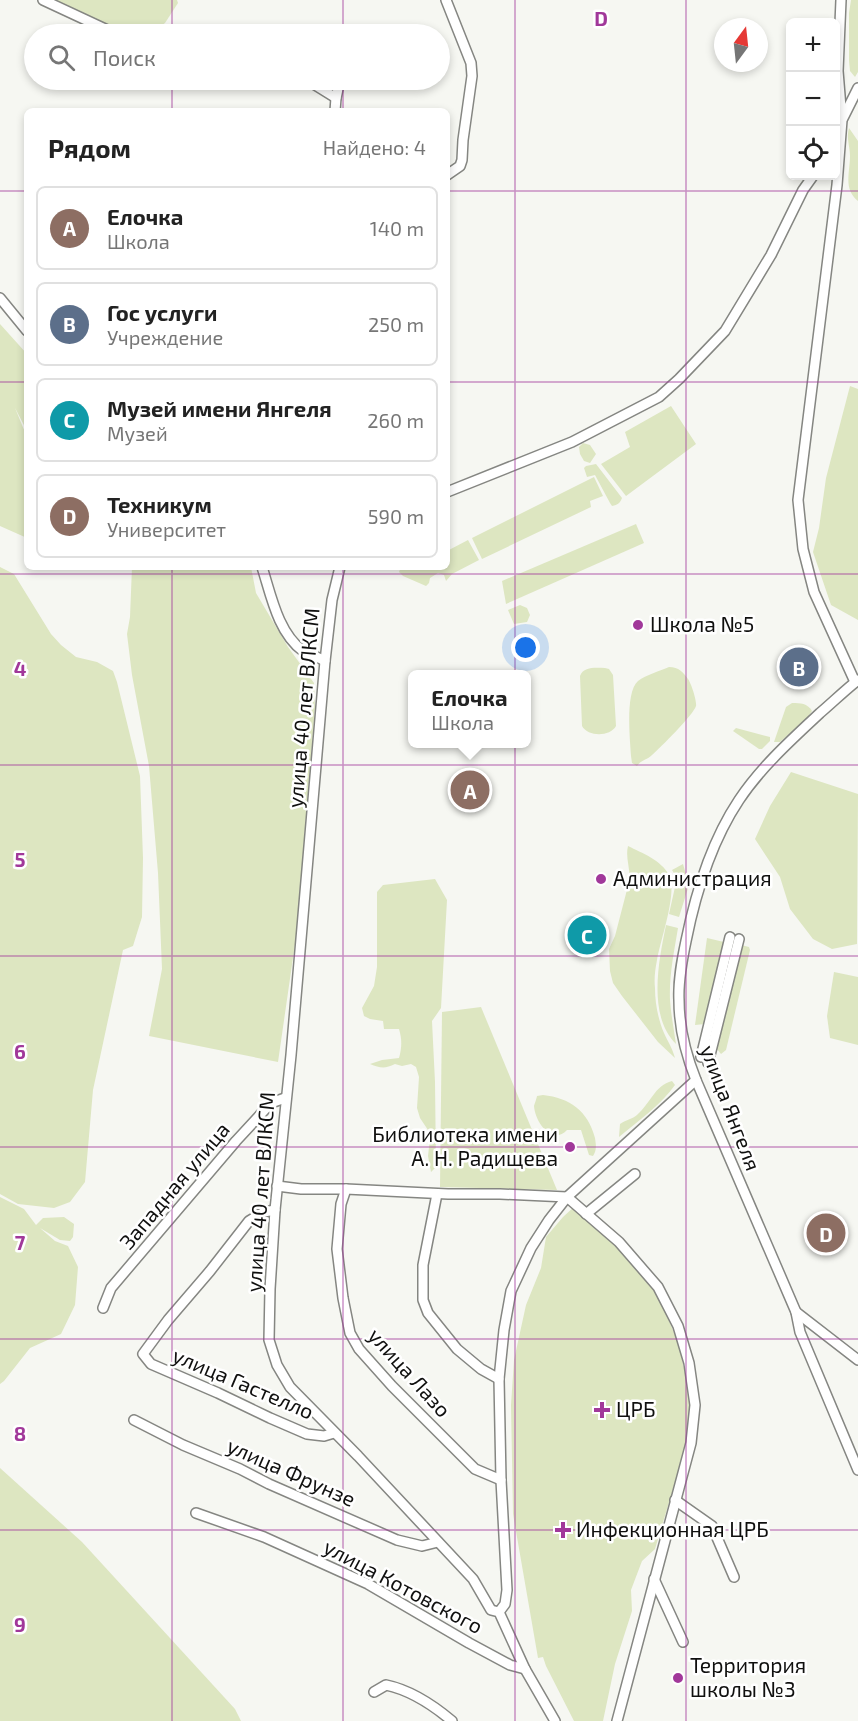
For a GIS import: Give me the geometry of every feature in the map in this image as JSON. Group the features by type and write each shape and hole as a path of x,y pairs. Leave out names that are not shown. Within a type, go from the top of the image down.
{"street":[{"path":"43,0 95,24"},
{"path":"446,0 471,63 472,76 462,160 460,166 450,173"},
{"path":"840,135 842,120 838,71 841,0"},
{"path":"842,120 858,88"},
{"path":"323,90 336,98"},
{"path":"335,108 338,90"},
{"path":"450,491 572,442 659,397 725,331 771,255 811,180"},
{"path":"836,180 834,216 798,500 803,549 814,592 856,681"},
{"path":"0,298 24,327"},
{"path":"263,570 277,613 290,639 304,651 325,661"},
{"name":"улица 40 лет ВЛКСМ","path":"339,570 332,600 325,661 291,1055 285,1098 275,1210 269,1340 277,1365 290,1387 473,1579 491,1610 499,1612 525,1669 555,1721"},
{"name":"улица Янгеля","path":"856,681 770,761 738,801 719,834 708,861 689,927 681,971 679,999 688,1060 796,1312 800,1332 858,1470"},
{"path":"705,1060 734,938"},
{"path":"499,1612 505,1604 507,1590 501,1480 499,1379 511,1291 531,1248 567,1197 696,1080"},
{"name":"Западная улица","path":"103,1308 111,1288 236,1141 271,1103 285,1098"},
{"path":"586,1214 635,1174"},
{"path":"277,1186 301,1189 567,1197 619,1242 658,1287 678,1326 689,1363 695,1405 691,1443 616,1721"},
{"name":"улица Лазо","path":"346,1189 341,1204 337,1249 350,1334 359,1349 392,1386 475,1469 501,1480"},
{"path":"437,1194 423,1265 423,1300 428,1313 457,1349 481,1370 499,1379"},
{"name":"улица Гастелло","path":"275,1210 264,1212 249,1221 142,1354 151,1364 308,1434 324,1436 334,1433"},
{"path":"796,1312 858,1360"},
{"name":"улица Фрунзе","path":"134,1420 183,1445 397,1540 422,1546 438,1542"},
{"path":"675,1500 712,1526 734,1577"},
{"name":"улица Котовского","path":"196,1513 264,1537 368,1584 469,1643 510,1665 525,1669"},
{"path":"654,1579 683,1642"},
{"path":"374,1692 386,1685 401,1688 452,1721"}],"green space":[{"path":"56,0 177,0 178,3 164,24 94,24 75,15"},
{"path":"851,0 858,0 858,72 855,77 850,71 849,61"},
{"path":"849,128 858,141 858,201 849,186"},
{"path":"0,324 24,351 24,425 15,408 24,430 24,537 0,526"},
{"path":"850,386 858,389 858,620 831,605 813,552 826,478"},
{"path":"671,406 696,444 626,496 601,464 630,447 625,432"},
{"path":"583,443 590,445 596,454 590,463 584,461 580,454 579,447"},
{"path":"596,464 622,498 617,504 612,506 595,475 587,477 584,468"},
{"path":"594,477 603,496 590,501 591,507 482,559 472,538"},
{"path":"636,524 644,543 506,604 502,581"},
{"path":"468,540 479,560 452,574 446,581 444,575 438,573 430,578 426,586 399,572 400,570 450,570 450,549"},
{"path":"0,567 14,574 51,634 61,645 76,657 97,662 113,671 140,776 143,858 142,917 133,946 123,950 93,1090 85,1182 70,1202 54,1208 18,1204 0,1194"},
{"path":"132,570 252,570 256,593 288,647 314,683 315,708 296,937 278,1062 149,1036 162,969 158,873 149,766 132,675 127,634"},
{"path":"520,605 527,608 530,615 527,622 514,624 508,610"},
{"path":"669,667 680,670 688,679 694,692 696,706 669,739 637,766 632,763 631,756 629,728 631,695 638,681"},
{"path":"587,669 609,669 613,675 616,726 604,734 594,734 582,726 580,676"},
{"path":"792,703 804,704 812,711 780,742 774,742 786,707"},
{"path":"736,728 770,737 770,741 759,749 733,731"},
{"path":"791,772 858,794 857,944 832,949 813,939 790,909 780,877 755,839 770,806"},
{"path":"628,846 661,865 669,875 671,883 670,904 657,960 655,981 659,1017 675,1058 658,1042 622,996 613,983 610,971 609,949 615,936 629,882"},
{"path":"683,864 689,885 679,917 669,914 677,878 672,870"},
{"path":"435,879 447,900 441,1008 432,1021 436,1167 431,1172 428,1156 430,1138 417,1108 419,1077 416,1067 411,1064 382,1067 370,1064 399,1058 401,1036 399,1029 384,1029 383,1021 364,1016 362,1008 374,986 377,967 377,892 383,885"},
{"path":"666,925 678,928 670,991 676,1044 667,1032 658,1003 658,970"},
{"path":"707,938 724,942 705,1024 695,1025"},
{"path":"741,945 749,947 750,950 726,1050 721,1054 717,1049"},
{"path":"834,972 858,977 858,1045 830,1038 827,1016"},
{"path":"481,1007 557,1190 440,1187 442,1012"},
{"path":"672,1081 675,1085 663,1099 619,1137 620,1124 642,1111 661,1086"},
{"path":"537,1096 562,1099 583,1113 595,1138 596,1150 593,1156 589,1155 581,1130 567,1130 556,1135 545,1130 537,1119 534,1106"},
{"path":"0,1197 24,1209 36,1225 43,1218 64,1217 74,1224 73,1237 70,1241 60,1240 40,1228 55,1241 68,1246 78,1267 75,1305 61,1334 30,1348 0,1384"},
{"path":"575,1206 625,1255 657,1293 678,1342 691,1399 688,1439 655,1549 642,1561 631,1590 632,1611 615,1664 603,1721 574,1721 543,1657 538,1658 513,1514 511,1405 514,1360 526,1305 541,1268 546,1237"},
{"path":"0,1468 82,1542 235,1709 241,1721 0,1721"}],"place":[{"name":"Школа №5","path":"638,625"},
{"name":"Гос услуги","path":"799,667"},
{"name":"Елочка","path":"470,790"},
{"name":"Администрация","path":"601,879"},
{"name":"Музей имени Янгеля","path":"587,935"},
{"name":"Библиотека имени А. Н. Радищева","path":"570,1147"},
{"name":"Техникум","path":"826,1233"},
{"name":"ЦРБ","path":"602,1410"},
{"name":"Инфекционная ЦРБ","path":"563,1530"},
{"name":"Территория школы №3","path":"678,1678"}]}
